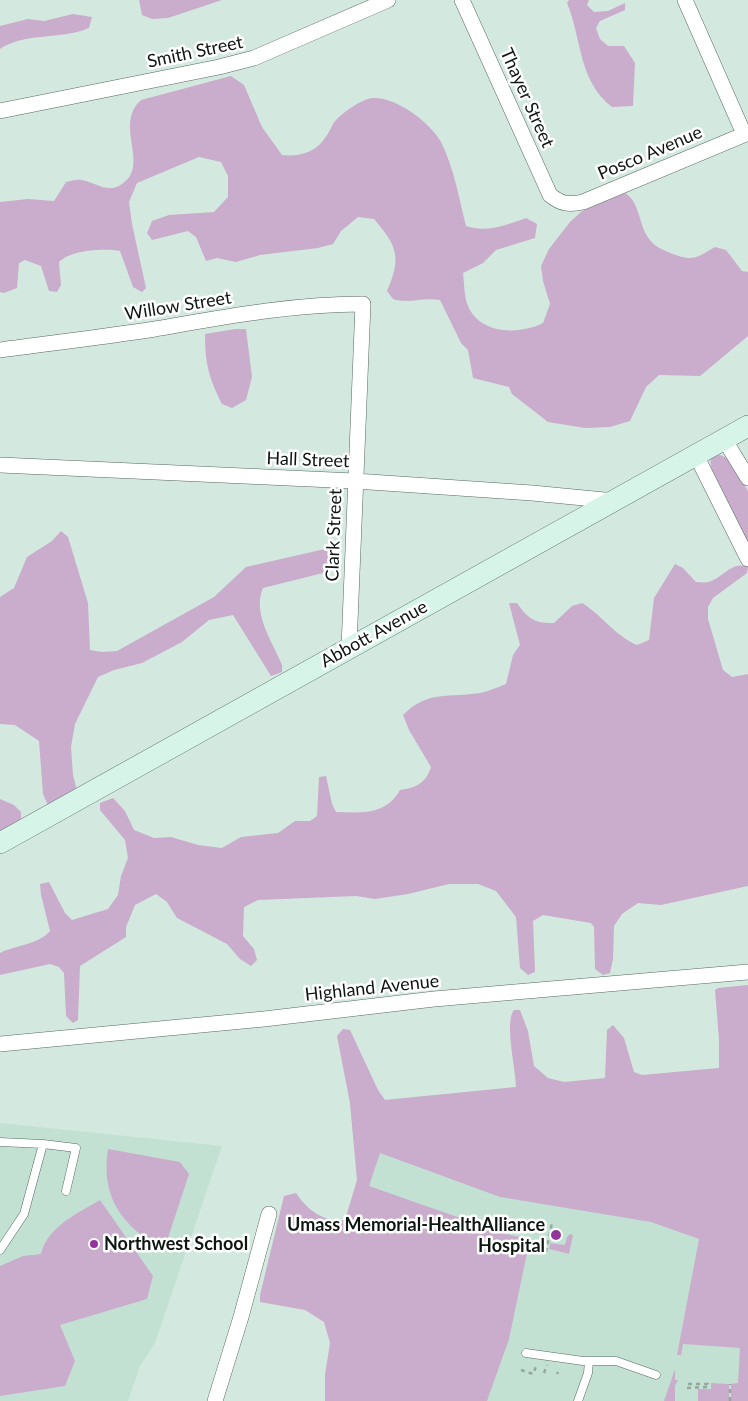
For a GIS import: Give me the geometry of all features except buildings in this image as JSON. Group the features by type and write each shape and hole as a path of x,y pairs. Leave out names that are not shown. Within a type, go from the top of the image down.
{"street":[{"name":"Smith Street","path":"0,111 219,67 254,58 388,0"},
{"name":"Thayer Street","path":"462,0 550,195 559,202 566,203"},
{"path":"685,0 746,133"},
{"name":"Posco Avenue","path":"566,203 583,202 746,133"},
{"name":"Willow Street","path":"0,350 106,337 282,307 320,304 363,304"},
{"name":"Clark Street","path":"349,647 363,304"},
{"name":"Abbott Avenue","path":"0,843 748,426"},
{"path":"724,439 748,478"},
{"path":"696,455 748,559"},
{"name":"Hall Street","path":"0,465 355,481 532,493 615,501"},
{"name":"Highland Avenue","path":"0,1044 264,1019 434,999 748,972"},
{"path":"215,1401 241,1317 269,1214"}],"lane":[{"path":"0,1142 76,1148 66,1191"},
{"path":"0,1250 24,1214 43,1144"},
{"path":"526,1353 589,1361 616,1361 656,1375"},
{"path":"578,1401 588,1373 589,1361"}],"path":[{"path":"546,1252 552,1223"},
{"path":"520,1370 533,1374"},
{"path":"708,1384 708,1386 687,1386 708,1384"},
{"path":"730,1384 730,1401"}],"shaded area":[{"path":"139,0 222,0 168,18 152,19 142,15"},
{"path":"569,0 589,0 587,5 594,12 608,11 625,3 625,10 600,21 596,28 600,39 608,46 624,46 635,63 633,106 612,107 601,97 593,85 582,59 567,3"},
{"path":"73,14 92,17 89,28 67,34 21,40 0,49 0,26 28,19 44,21"},
{"path":"231,76 244,85 262,127 282,155 296,155 308,152 323,141 335,121 349,109 369,99 382,99 402,106 412,112 436,134 446,152 453,173 466,226 481,229 489,228 526,218 537,224 535,238 496,250 483,263 463,273 466,300 478,320 487,326 498,329 521,330 543,323 550,304 543,281 541,266 549,249 570,222 582,211 625,193 634,203 646,234 657,247 686,258 700,256 715,247 726,250 742,271 748,272 748,336 700,376 659,375 646,387 630,421 610,427 585,428 548,422 512,394 509,387 473,378 468,350 461,343 440,300 404,301 393,299 387,291 395,269 395,252 388,237 374,219 358,217 341,231 333,244 318,248 260,255 236,262 217,258 206,261 196,237 188,231 152,240 147,233 152,221 169,215 214,212 228,197 228,176 221,162 199,157 137,183 129,202 146,288 142,292 133,287 120,251 105,250 79,252 59,262 61,285 57,292 49,291 41,266 25,260 19,263 17,288 4,293 0,292 0,202 28,199 54,201 66,182 76,180 87,181 107,188 117,187 130,176 133,166 130,121 133,110 141,100"},
{"path":"246,329 252,377 246,400 232,408 222,404 211,378 207,362 205,334"},
{"path":"720,455 727,458 748,491 748,545 724,501 713,475 711,456"},
{"path":"61,531 68,537 88,603 90,650 102,652 117,651 214,597 246,567 325,549 336,553 337,565 323,573 263,588 260,598 262,617 282,665 282,672 271,676 233,615 209,620 182,642 142,663 114,670 98,677 75,724 71,747 73,775 77,791 48,805 43,794 39,741 15,725 0,724 0,597 14,588 27,557 52,541"},
{"path":"675,564 683,568 696,582 708,582 737,566 748,567 747,573 713,598 708,607 708,619 723,670 732,677 748,674 748,886 661,905 638,903 622,914 614,926 613,959 610,973 603,975 595,969 594,927 591,923 543,915 533,921 535,972 528,975 520,968 516,917 496,891 478,884 449,884 408,894 375,899 356,896 258,900 244,907 243,936 254,949 257,960 251,966 240,959 227,944 177,918 167,902 156,894 135,905 126,927 126,937 80,966 78,1020 73,1023 66,1016 64,973 59,967 50,964 0,975 0,953 33,942 50,931 40,884 49,882 65,913 72,920 108,909 118,895 121,876 128,858 125,840 100,810 100,803 113,798 125,811 134,830 154,838 171,837 198,845 222,848 241,837 278,833 295,821 310,821 317,816 319,777 326,776 332,804 336,812 364,812 380,808 388,804 400,790 420,784 431,767 409,730 403,715 412,707 430,698 480,693 506,684 513,655 520,645 509,603 517,603 524,613 532,619 554,623 572,606 582,603 615,631 637,645 649,640 654,598"},
{"path":"0,799 14,805 21,812 21,819 0,832"},
{"name":"Umass Memorial-HealthAlliance Hospital","path":"748,985 748,1401 731,1401 731,1384 738,1383 740,1348 683,1344 681,1355 677,1355 699,1239 651,1222 500,1197 380,1153 369,1186 506,1234 530,1239 509,1339 487,1401 325,1401 325,1375 330,1343 324,1322 305,1310 260,1302 260,1295 284,1196 296,1193 305,1205 317,1214 330,1219 345,1220 357,1180 350,1103 337,1036 343,1029 350,1030 378,1090 385,1100 516,1087 510,1035 511,1016 514,1010 520,1010 528,1031 534,1066 548,1078 564,1082 605,1078 607,1030 613,1025 624,1038 634,1072 642,1075 719,1068 715,990 718,988"},
{"name":"Umass Memorial-HealthAlliance Hospital","path":"719,1068 748,1401 443,1401 362,1230 350,1103"},
{"name":"Northwest School","path":"0,1123 222,1146 155,1343 140,1366 128,1401 0,1401"},
{"path":"108,1149 180,1162 189,1174 164,1250 137,1231 126,1221 118,1209 111,1196 108,1182 106,1166"},
{"path":"100,1200 153,1276 147,1299 60,1325 75,1361 65,1386 0,1396 0,1266 23,1256 41,1254 44,1244 57,1228"},
{"path":"570,1234 573,1235 569,1254 549,1249 550,1243 565,1245"},
{"path":"675,1369 675,1380 678,1380 675,1386 675,1401 664,1401"},
{"path":"711,1383 729,1384 729,1401 698,1401 698,1389 711,1389"}],"place":[{"name":"Umass Memorial-HealthAlliance Hospital","path":"556,1235"},
{"name":"Northwest School","path":"94,1244"}]}
